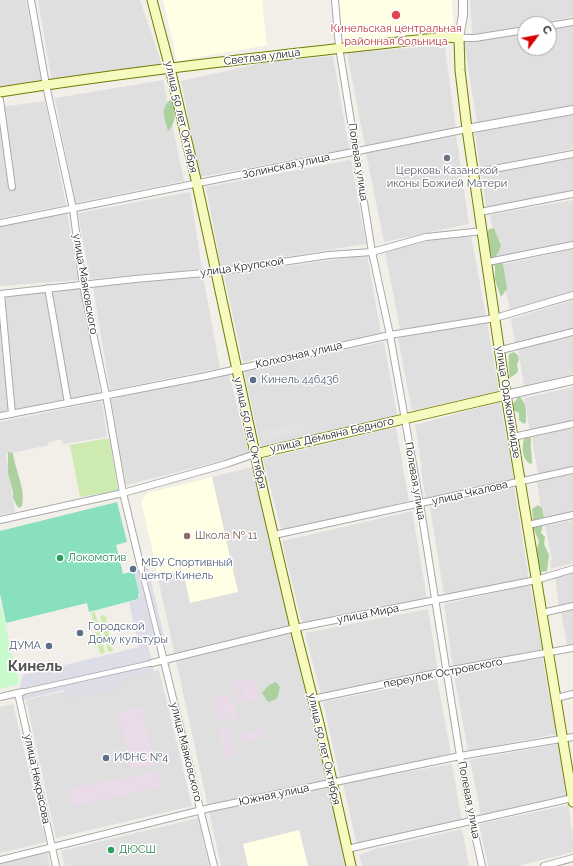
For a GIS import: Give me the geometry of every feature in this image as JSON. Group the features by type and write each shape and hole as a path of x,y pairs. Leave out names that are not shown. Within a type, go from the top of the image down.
{"main road":[{"name":"улица 50 лет Октября","path":"152,0 170,68 197,184 255,454 351,866"},
{"name":"Светлая улица","path":"0,92 170,68 339,47 444,37 459,38"},
{"name":"улица Орджоникидзе","path":"459,38 460,70 467,129 501,350 506,395 573,800"},
{"name":"улица Демьяна Бедного","path":"255,454 506,395"}],"street":[{"name":"улица Маяковского","path":"31,0 46,85 72,209 83,285 106,395 123,493 141,568"},
{"name":"Полевая улица","path":"335,0 339,47 372,252 390,335 420,504 460,756 482,866"},
{"name":"улица Орджоникидзе","path":"459,38 463,15 463,0"},
{"path":"557,25 573,22"},
{"name":"Светлая улица","path":"459,38 475,38 517,31"},
{"path":"0,100 12,187"},
{"name":"Золинская улица","path":"0,223 467,129 573,110"},
{"path":"473,173 573,154"},
{"path":"480,212 573,194"},
{"name":"улица Крупской","path":"0,294 216,272 329,255 372,252 426,238 483,231"},
{"path":"488,262 573,245"},
{"path":"48,288 68,403"},
{"path":"0,294 12,414"},
{"name":"Колхозная улица","path":"0,416 236,369 390,335 495,318 573,295"},
{"path":"501,350 573,332"},
{"name":"улица Демьяна Бедного","path":"506,395 573,380"},
{"path":"513,437 573,424"},
{"name":"улица Демьяна Бедного","path":"0,520 123,493 226,464 255,454"},
{"name":"улица Чкалова","path":"274,535 573,470"},
{"path":"528,525 573,516"},
{"path":"141,568 158,637"},
{"name":"улица Мира","path":"152,663 295,628 536,580 551,574 573,569"},
{"path":"542,612 573,606"},
{"name":"улица Маяковского","path":"158,637 214,866"},
{"name":"переулок Островского","path":"313,699 446,671 573,648"},
{"path":"0,697 152,663"},
{"name":"улица Некрасова","path":"20,692 56,866"},
{"path":"556,698 573,694"},
{"name":"Южная улица","path":"0,860 52,846 201,811 460,756 573,737"},
{"path":"347,849 573,800"},
{"path":"544,866 573,858"}],"shaded area":[{"path":"0,0 26,0 42,81 0,88"},
{"path":"38,0 140,0 162,65 52,82"},
{"path":"163,0 262,0 267,45 177,61"},
{"name":"Кинельская центральная районная больница","path":"338,0 452,0 454,31 343,43"},
{"path":"470,0 573,0 573,17 557,20 557,16 517,16 517,27 472,35"},
{"path":"573,23 573,105 477,123 464,42 517,32 517,56 557,56 557,26"},
{"path":"433,46 445,48 456,128 365,146 347,53"},
{"path":"333,56 349,149 200,177 181,81 266,62"},
{"path":"163,80 184,181 75,203 55,98"},
{"path":"45,101 66,205 0,218 0,107"},
{"path":"573,114 573,149 480,168 475,133"},
{"path":"456,135 469,224 384,242 366,153"},
{"path":"573,158 573,193 486,209 482,175"},
{"path":"351,160 366,244 221,267 206,187"},
{"path":"190,192 202,269 90,279 78,213"},
{"path":"573,200 573,242 498,257 490,215"},
{"path":"67,213 79,280 0,286 0,226"},
{"path":"471,235 486,317 400,329 385,252 436,239"},
{"path":"573,249 573,292 510,310 500,265"},
{"path":"367,255 381,333 243,362 224,275"},
{"path":"203,277 220,368 110,390 93,287"},
{"path":"82,288 100,393 70,399 52,292"},
{"path":"47,292 65,399 15,410 4,297"},
{"path":"573,300 573,331 515,344 511,319"},
{"path":"0,318 9,410 0,413"},
{"path":"487,322 499,391 412,411 398,338"},
{"path":"573,336 573,374 524,386 518,349"},
{"path":"384,342 397,415 261,448 244,371"},
{"path":"229,373 249,454 126,485 111,399"},
{"path":"573,387 573,421 530,431 524,398"},
{"path":"102,401 107,437 63,444 61,439 48,443 49,445 6,454 15,512 0,515 0,422"},
{"path":"500,402 514,480 426,500 415,425"},
{"path":"304,422 306,432 262,441 260,431"},
{"path":"396,427 409,501 282,532 263,459"},
{"path":"573,428 573,467 538,475 532,437"},
{"path":"252,467 347,866 221,866 141,501 147,493"},
{"path":"573,474 573,512 542,519 537,482"},
{"name":"Школа № 11","path":"212,477 238,592 190,603 183,571 158,577 141,501 147,493"},
{"path":"514,487 529,579 444,596 430,507"},
{"path":"412,511 427,599 302,624 282,541"},
{"path":"573,520 573,563 551,569 550,561 552,560 545,526"},
{"path":"148,568 164,636 147,640 154,672 125,679 117,689 72,698 63,690 23,700 20,685 23,675 139,647 129,602 138,599 140,596 134,571"},
{"path":"573,571 573,602 559,606 555,576"},
{"path":"530,585 542,649 453,668 444,604"},
{"path":"428,609 438,671 321,695 305,633"},
{"path":"573,609 573,644 567,645 561,612"},
{"path":"542,658 557,734 468,751 454,674"},
{"path":"159,670 192,806 56,838 26,700"},
{"path":"253,678 258,698 237,703 236,698 244,696 242,687 238,688 239,692 233,694 231,683"},
{"path":"437,679 451,754 340,777 323,702"},
{"path":"228,695 230,702 234,701 238,720 232,721 231,716 225,718 226,721 219,723 214,698"},
{"path":"13,704 46,842 0,853 0,707"},
{"path":"142,707 154,764 131,769 118,712"},
{"path":"229,727 231,735 229,736 234,756 226,758 219,729"},
{"path":"263,729 265,737 242,742 241,734"},
{"path":"558,744 566,796 481,816 470,760"},
{"path":"452,764 462,822 357,846 343,783"},
{"path":"157,771 160,787 73,806 70,789"},
{"path":"568,805 573,836 573,852 518,866 488,866 479,824"},
{"path":"198,818 209,866 65,866 61,851"},
{"path":"462,829 469,866 362,866 359,855 375,849"},
{"path":"299,830 308,866 248,866 243,844"},
{"path":"47,851 50,866 0,866 0,862"}],"green space":[{"path":"171,99 175,116 173,124 168,131 164,118 164,110 165,106"},
{"path":"494,228 501,246 496,257 503,264 507,289 501,297 495,280 495,268 486,236 489,229"},
{"path":"514,352 518,355 518,370 517,373 510,378 509,354"},
{"path":"519,396 526,408 526,422 524,424 519,420 519,413 513,410 513,404"},
{"path":"529,435 531,439 532,460 532,463 530,464 525,458 523,449 524,438"},
{"path":"109,438 118,491 80,497 70,445"},
{"path":"8,452 13,453 23,493 22,506 19,508 13,498 8,473"},
{"name":"Локомотив","path":"117,502 127,542 116,545 123,574 134,571 139,592 138,599 89,612 87,603 6,623 0,594 0,531"},
{"path":"538,505 542,508 544,518 541,533 545,537 544,544 549,555 547,571 541,572 536,552 539,541 534,530 532,509"},
{"path":"0,602 19,684 0,689"},
{"path":"95,612 105,653 100,654 91,613"},
{"path":"104,615 107,617 106,623 110,629 108,630 113,651 108,652 100,616"},
{"path":"276,682 280,687 277,699 268,702 262,693 269,685"}],"place":[{"name":"Кинельская центральная районная больница","path":"396,15"},
{"name":"Церковь Казанской иконы Божией Матери","path":"447,158"},
{"name":"Кинель 446436","path":"253,380"},
{"name":"Школа № 11","path":"187,536"},
{"name":"Локомотив","path":"60,558"},
{"name":"МБУ Спортивный центр Кинель","path":"133,569"},
{"name":"Городской Дому культуры","path":"80,633"},
{"name":"ДУМА","path":"49,646"},
{"name":"ИФНС №4","path":"106,758"},
{"name":"ДЮСШ","path":"111,850"}],"district":[{"name":"Кинель","path":"35,666"}]}
